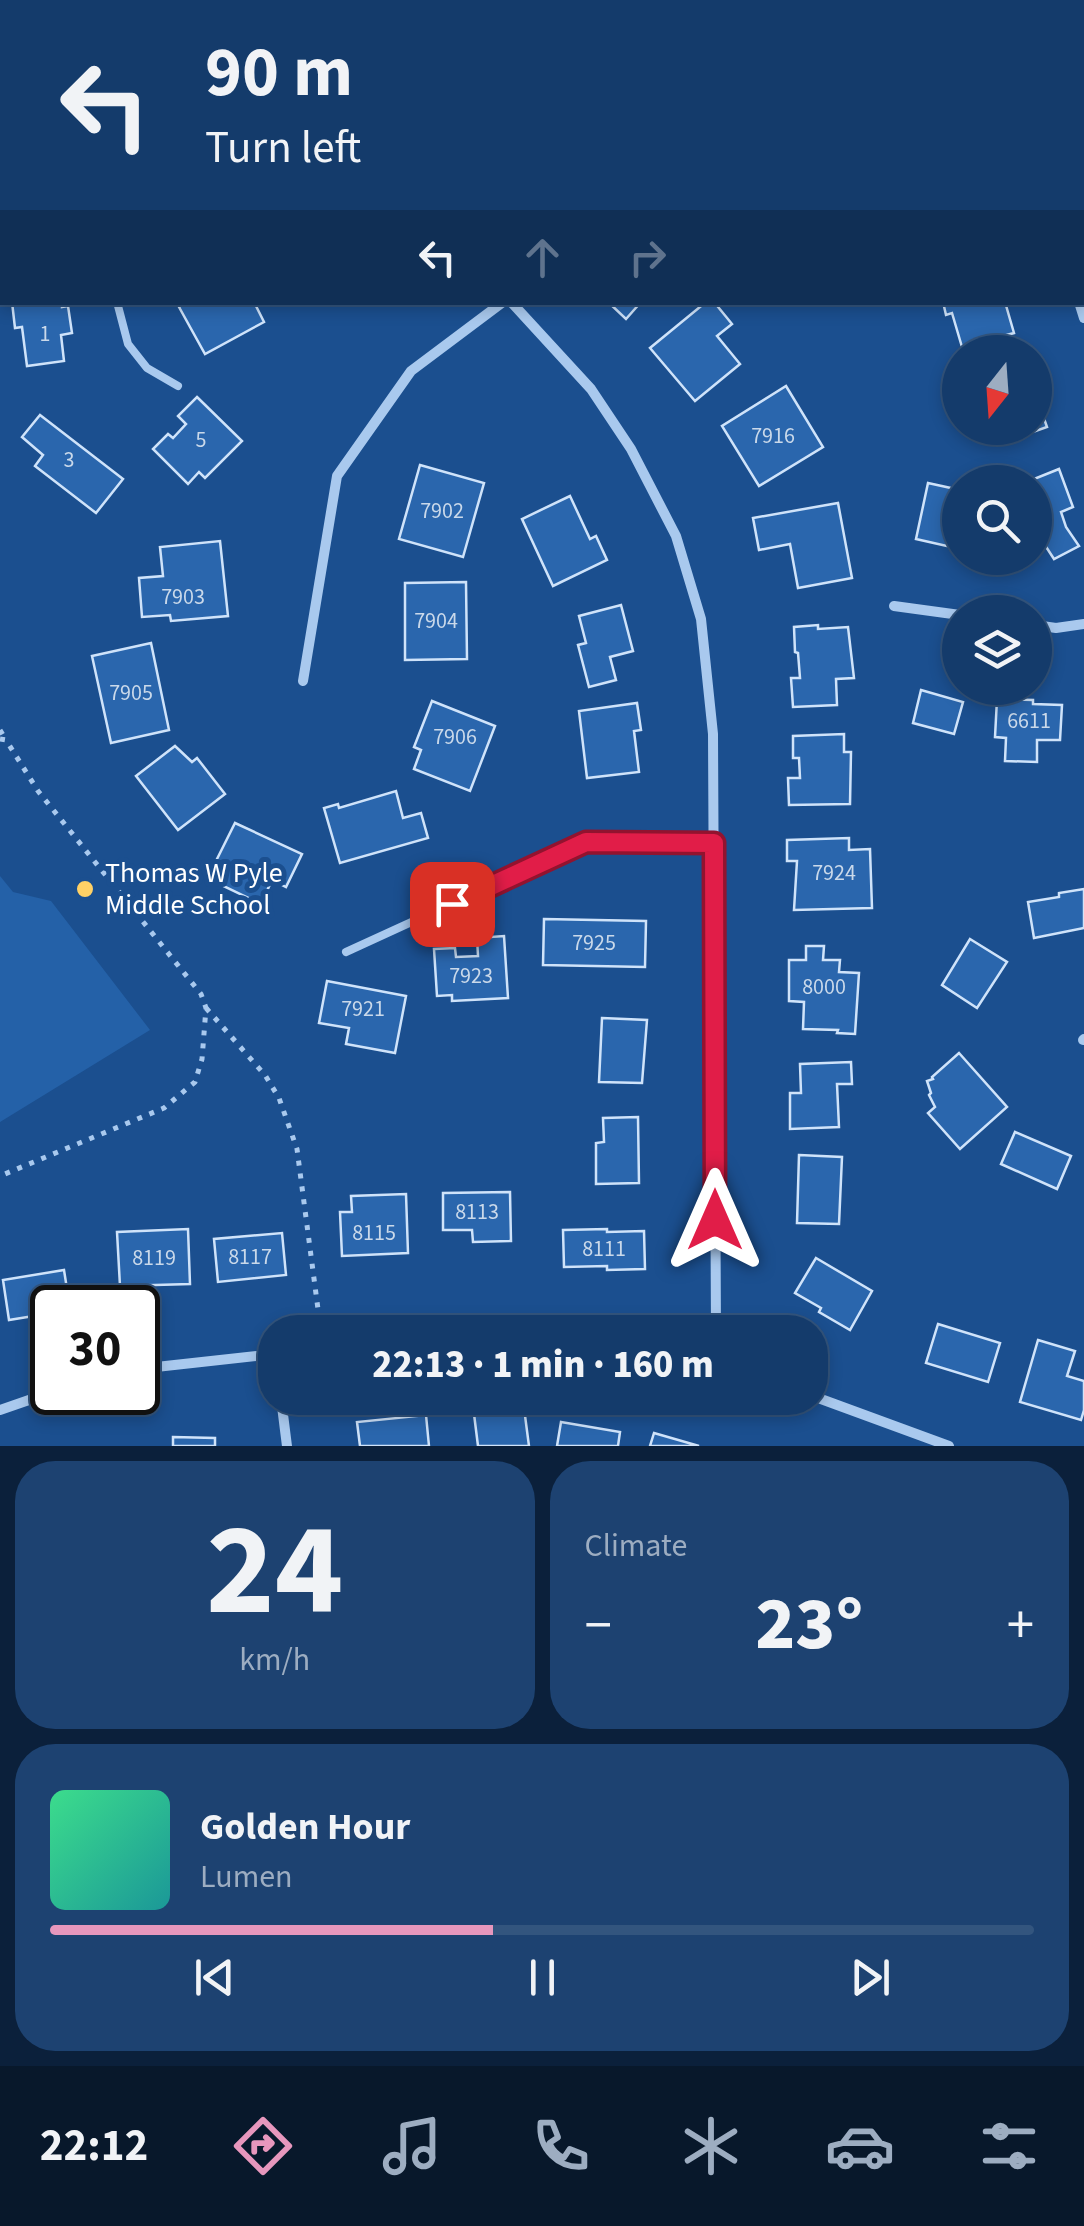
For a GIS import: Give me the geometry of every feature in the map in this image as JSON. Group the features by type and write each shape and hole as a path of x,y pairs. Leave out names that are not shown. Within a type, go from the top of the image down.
{"street":[{"path":"303,681 337,476 412,371 499,305"},
{"path":"514,305 591,389 631,449 676,536 701,620 713,734 716,1315"},
{"path":"894,606 942,613"},
{"path":"1052,627 1084,624"},
{"path":"160,1367 258,1356"},
{"path":"0,1410 30,1400"},
{"path":"828,1401 949,1446"},
{"path":"284,1415 287,1446"}],"lane":[{"path":"119,305 128,344 148,368 178,386"},
{"path":"346,952 586,842 714,843"}],"path":[{"path":"0,730 38,790 201,994 206,1008 265,1075 279,1098 296,1149 319,1315"},
{"path":"0,1176 164,1108 195,1082 202,1058 206,1008"}],"shaded area":[{"path":"0,876 13,892 51,901 150,1030 0,1122"}],"building":[{"path":"12,305 68,306 72,333 61,335 64,361 27,366 22,327 15,328"},
{"path":"256,305 264,322 205,354 179,307"},
{"path":"611,305 638,305 626,319"},
{"path":"702,305 716,305 732,324 717,336 740,364 695,401 650,348"},
{"path":"944,305 1006,305 1014,333 958,335 952,313 946,315"},
{"path":"786,386 823,447 759,486 722,426"},
{"path":"197,397 242,441 205,478 199,472 188,484 153,449 168,434 173,438 186,424 178,416"},
{"path":"40,415 123,479 96,513 35,466 43,455 22,437"},
{"path":"420,465 484,483 463,557 399,539"},
{"path":"1059,469 1073,507 1061,512 1079,546 1054,559 1052,556 1052,472"},
{"path":"928,483 942,486 942,545 916,539"},
{"path":"570,496 590,539 596,536 607,560 553,586 522,519"},
{"path":"838,503 852,578 798,588 790,544 759,550 753,518"},
{"path":"220,541 228,616 171,621 170,615 142,617 139,578 163,576 160,547"},
{"path":"466,582 467,659 405,660 405,583"},
{"path":"621,605 633,651 610,657 616,680 589,687 578,645 586,643 579,616"},
{"path":"818,625 818,629 848,627 854,678 836,679 837,705 793,707 791,678 800,678 794,627"},
{"path":"151,643 169,730 111,743 92,656"},
{"path":"921,690 942,696 942,705 962,705 954,734 913,723"},
{"path":"432,701 495,726 470,791 414,769 421,750 414,747"},
{"path":"637,703 641,730 634,731 639,772 587,778 579,711"},
{"path":"997,705 1062,705 1060,740 1037,740 1037,762 1005,761 1006,738 995,737"},
{"path":"844,734 844,752 851,752 850,804 789,805 788,778 800,778 799,758 793,758 793,736"},
{"path":"175,746 192,762 197,758 225,794 178,830 136,776"},
{"path":"396,791 403,818 421,813 428,838 340,863 324,808 338,804 339,808"},
{"path":"235,823 302,854 286,887 272,880 261,904 217,883 223,871 213,867"},
{"path":"849,838 849,850 870,849 872,908 794,910 797,861 787,861 787,840"},
{"path":"1084,889 1084,928 1034,938 1028,902"},
{"path":"544,919 646,921 645,967 543,965"},
{"path":"504,936 508,998 452,1001 452,995 437,996 434,949 455,948 456,957 478,956 477,938"},
{"path":"970,939 1007,962 977,1008 942,985"},
{"path":"806,946 824,946 823,960 840,960 839,972 859,973 855,1034 803,1029 804,1002 789,1001 789,960 806,960"},
{"path":"327,981 406,996 395,1053 346,1044 349,1028 319,1023"},
{"path":"602,1018 647,1020 642,1083 599,1082"},
{"path":"959,1053 1007,1107 960,1149 928,1113 935,1107 927,1081"},
{"path":"851,1062 852,1084 837,1084 839,1127 790,1129 790,1093 801,1093 800,1064"},
{"path":"638,1117 639,1183 596,1184 596,1143 604,1142 603,1118"},
{"path":"1015,1132 1071,1156 1057,1189 1001,1164"},
{"path":"799,1155 842,1157 839,1224 797,1223"},
{"path":"510,1192 511,1241 473,1242 472,1230 443,1230 443,1193"},
{"path":"406,1194 408,1253 342,1256 340,1212 352,1212 351,1196"},
{"path":"188,1229 190,1284 120,1285 117,1232"},
{"path":"563,1230 644,1231 645,1269 564,1267"},
{"path":"282,1233 286,1275 218,1282 214,1239"},
{"path":"816,1258 872,1291 850,1330 795,1293"},
{"path":"64,1270 66,1285 30,1285 30,1317 9,1320 3,1280"},
{"path":"938,1324 1000,1343 988,1382 926,1363"},
{"path":"1038,1340 1075,1351 1067,1376 1084,1381 1081,1420 1020,1402"},
{"path":"426,1415 429,1446 360,1446 357,1422"},
{"path":"474,1415 525,1415 529,1446 478,1446"},
{"path":"561,1422 620,1432 618,1446 557,1446"},
{"path":"654,1433 699,1446 650,1446"},
{"path":"173,1437 215,1438 215,1446 173,1446"}],"place":[{"name":"Thomas W Pyle Middle School","path":"85,889"}],"route":[{"path":"452,904 586,842 714,843 715,1220"}]}
